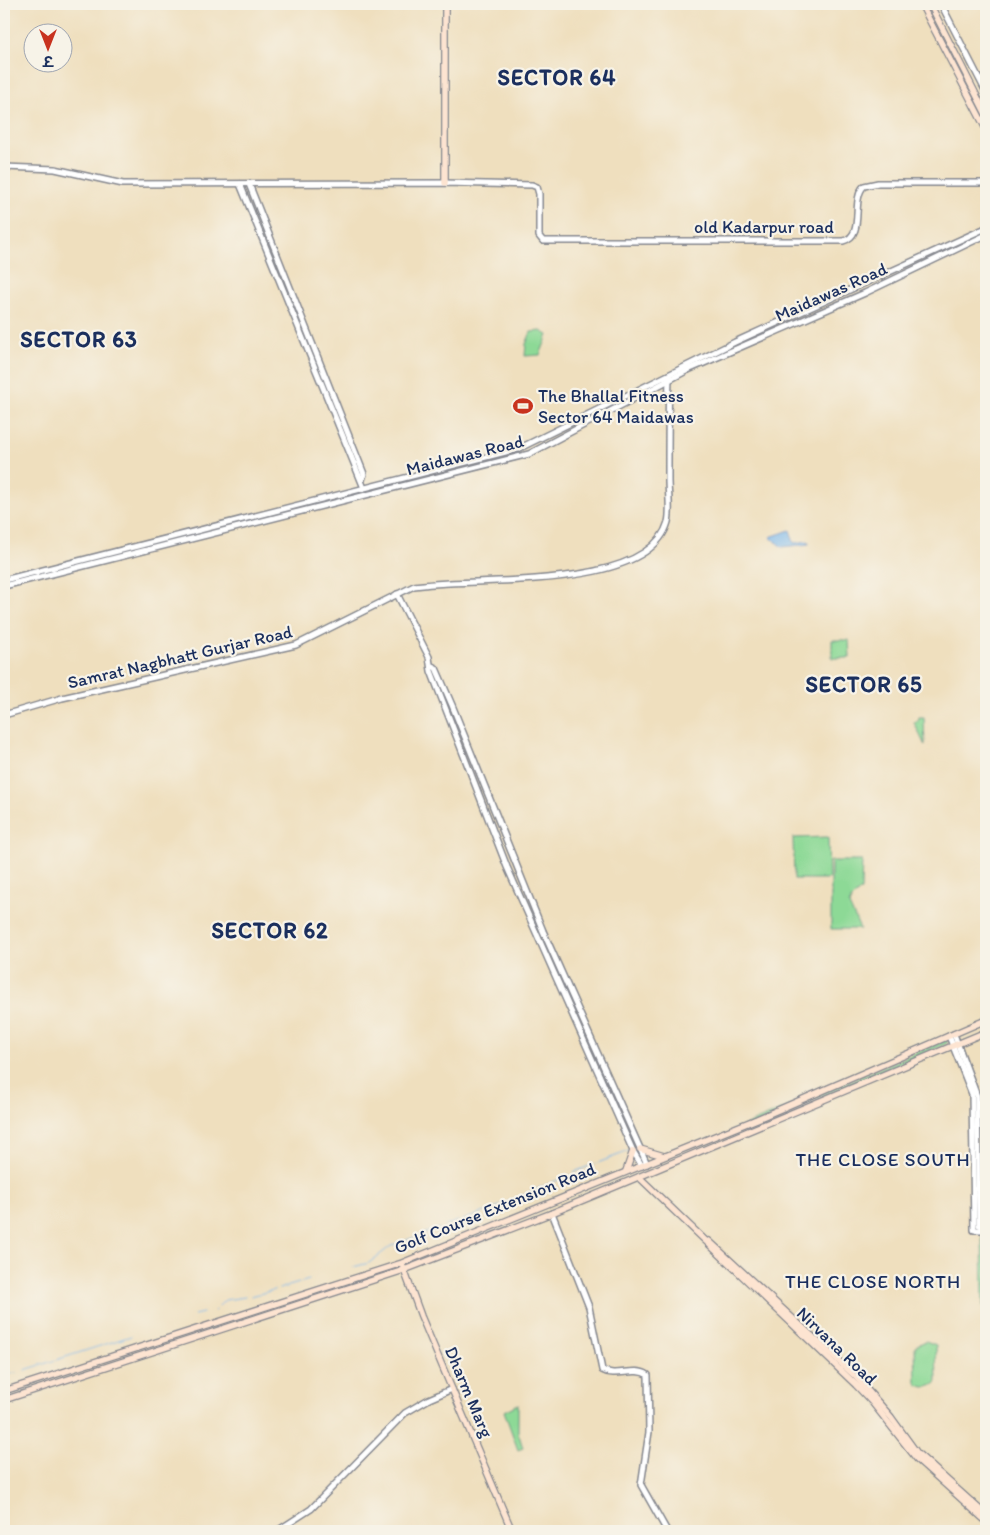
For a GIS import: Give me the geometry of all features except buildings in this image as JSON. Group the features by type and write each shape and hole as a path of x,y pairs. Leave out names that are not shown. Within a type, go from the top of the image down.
{"main road":[{"path":"445,4 445,183"},
{"path":"921,4 986,129"},
{"path":"930,4 986,114"},
{"name":"Golf Course Extension Road","path":"5,1391 400,1264 737,1127 986,1020"},
{"name":"Golf Course Extension Road","path":"6,1399 402,1271 552,1213 986,1032"},
{"path":"737,1127 741,1135"},
{"path":"626,1171 636,1150 665,1156"},
{"path":"678,1151 680,1159"},
{"name":"Nirvana Road","path":"640,1176 855,1376 891,1417 917,1453 986,1515"},
{"name":"Nirvana Road","path":"640,1176 856,1385 872,1402 917,1459 986,1520"},
{"path":"563,1198 567,1206"},
{"path":"447,1245 451,1252"},
{"name":"Dharm Marg","path":"400,1264 510,1531"}],"street":[{"path":"941,4 986,92"},
{"path":"949,40 958,36"},
{"path":"952,48 961,43"},
{"path":"967,77 976,73"},
{"path":"4,167 54,169 123,184 445,183"},
{"name":"old Kadarpur road","path":"445,183 508,184 537,187 539,194 539,236 541,240 843,241 848,240 855,232 857,197 864,186 878,183 986,183"},
{"path":"240,184 362,480 366,494"},
{"path":"249,184 352,441 364,474 362,480"},
{"name":"Maidawas Road","path":"4,586 66,567 532,443 669,372 986,228"},
{"name":"Maidawas Road","path":"4,580 186,542 366,494 529,454 669,380 865,293 986,235"},
{"name":"Samrat Nagbhatt Gurjar Road","path":"4,715 62,698 296,645 414,586 433,583 513,581 570,577 628,560 654,546 668,520 669,372"},
{"path":"397,594 432,666 436,668 452,705 542,931 636,1150"},
{"path":"432,666 431,671 507,867 636,1150 645,1165"},
{"path":"951,1035 977,1096 977,1227"},
{"path":"552,1213 589,1307 602,1370 610,1373 640,1372 648,1376 649,1432 641,1485 667,1531"},
{"path":"977,1227 986,1228"},
{"path":"977,1227 986,1233"},
{"path":"277,1531 311,1509 405,1413 429,1399 451,1390"}],"green space":[{"path":"541,331 548,335 540,355 525,356 526,344 531,332"},
{"path":"832,640 849,640 850,658 832,658"},
{"path":"919,717 924,717 925,746 914,722 918,721"},
{"path":"828,837 829,879 794,879 793,838"},
{"path":"831,861 862,861 861,890 852,898 849,905 860,929 831,929"},
{"path":"946,1040 948,1042 946,1044 744,1129 744,1126"},
{"path":"982,1232 986,1237 986,1306 983,1306"},
{"path":"926,1341 936,1345 937,1382 932,1386 926,1387 916,1383 915,1346"},
{"path":"518,1404 518,1432 523,1448 518,1450 504,1411"}],"water":[{"path":"790,530 794,543 808,541 809,544 782,547 770,537"}],"waterway":[{"path":"574,1172 629,1151"},
{"path":"490,1210 569,1175"},
{"path":"463,1220 485,1212"},
{"path":"445,1226 458,1221"},
{"path":"353,1267 369,1263 391,1246 439,1228"},
{"path":"279,1289 309,1280"},
{"path":"251,1296 274,1290"},
{"path":"219,1306 225,1300 245,1297"},
{"path":"194,1315 203,1313"},
{"path":"25,1370 131,1336"},
{"path":"4,1375 16,1373"},
{"path":"4,1420 7,1402"}],"place":[{"name":"The Bhallal Fitness Sector 64 Maidawas","path":"523,406"}],"district":[{"name":"SECTOR 64","path":"557,77"},
{"name":"SECTOR 63","path":"79,339"},
{"name":"SECTOR 65","path":"864,684"},
{"name":"SECTOR 62","path":"270,930"},
{"name":"THE CLOSE SOUTH","path":"883,1159"},
{"name":"THE CLOSE NORTH","path":"873,1281"}]}
